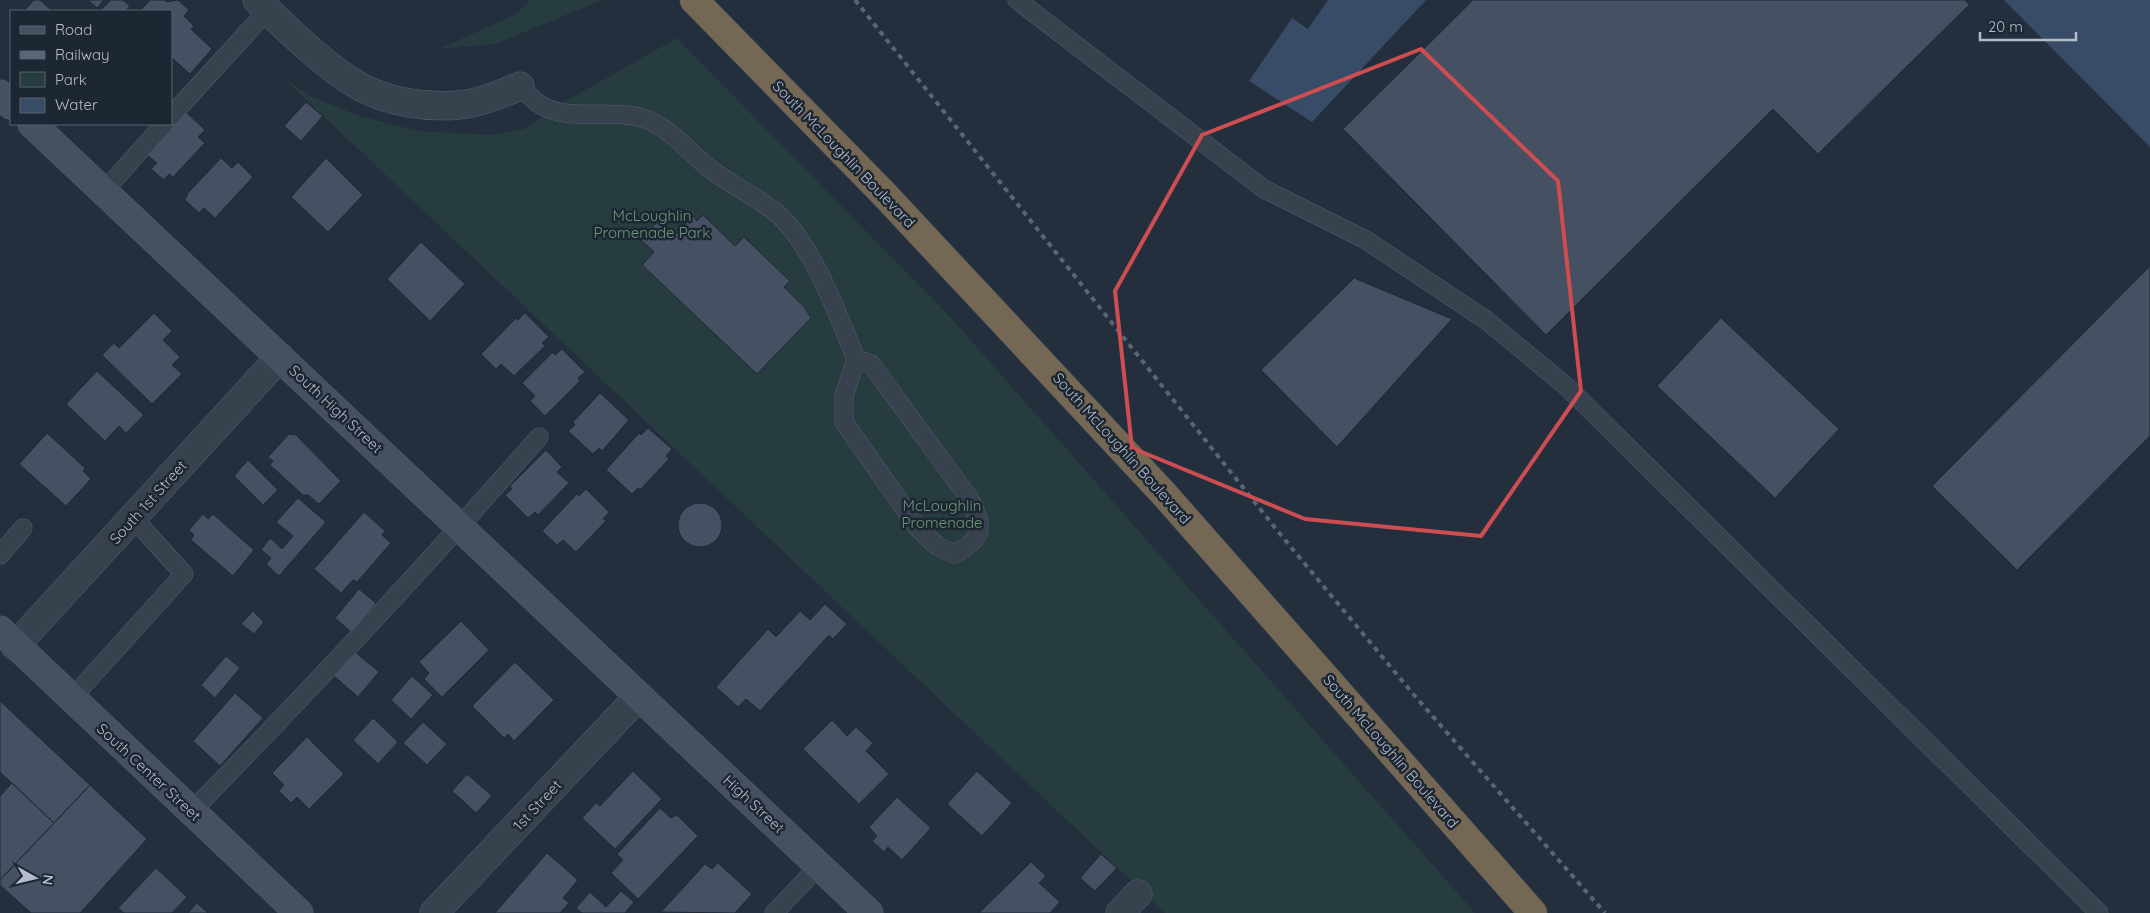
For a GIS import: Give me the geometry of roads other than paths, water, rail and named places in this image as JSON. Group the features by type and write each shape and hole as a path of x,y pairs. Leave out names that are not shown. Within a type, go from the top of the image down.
{"highway":[{"name":"South McLoughlin Boulevard","path":"694,0 896,207 1158,486 1532,913"}],"street":[{"path":"262,5 336,71 360,86 380,95 408,102 459,106 491,98 520,86"},
{"path":"0,94 10,104"},
{"name":"South High Street","path":"33,125 639,696"},
{"name":"South 1st Street","path":"8,638 133,518 280,357"},
{"name":"South Center Street","path":"8,638 299,913"},
{"name":"High Street","path":"639,696 869,913"},
{"name":"1st Street","path":"434,913 639,696"}],"lane":[{"path":"1017,0 1264,189 1366,240 1486,320 1566,386 2099,913"},
{"path":"172,115 262,5"},
{"path":"520,86 536,103 556,112 622,115 647,120 667,131 712,171 774,211 793,232 824,282 856,359 844,396 844,422 918,528 937,546 954,554 966,548 978,534 980,518 970,498 872,364 856,359"},
{"path":"104,190 163,125"},
{"path":"191,812 461,527 539,437"},
{"path":"71,699 184,574 133,518"},
{"path":"0,555 23,528"},
{"path":"774,913 819,866"}],"water":[{"path":"1328,0 1426,0 1312,122 1249,81 1292,18 1308,29"},
{"path":"2004,0 2150,0 2150,147"}],"railway":[{"path":"855,0 1280,534 1414,695 1605,913"}],"park label":[{"name":"McLoughlin Promenade Park","path":"652,224"},
{"name":"McLoughlin Promenade","path":"942,514"}]}
